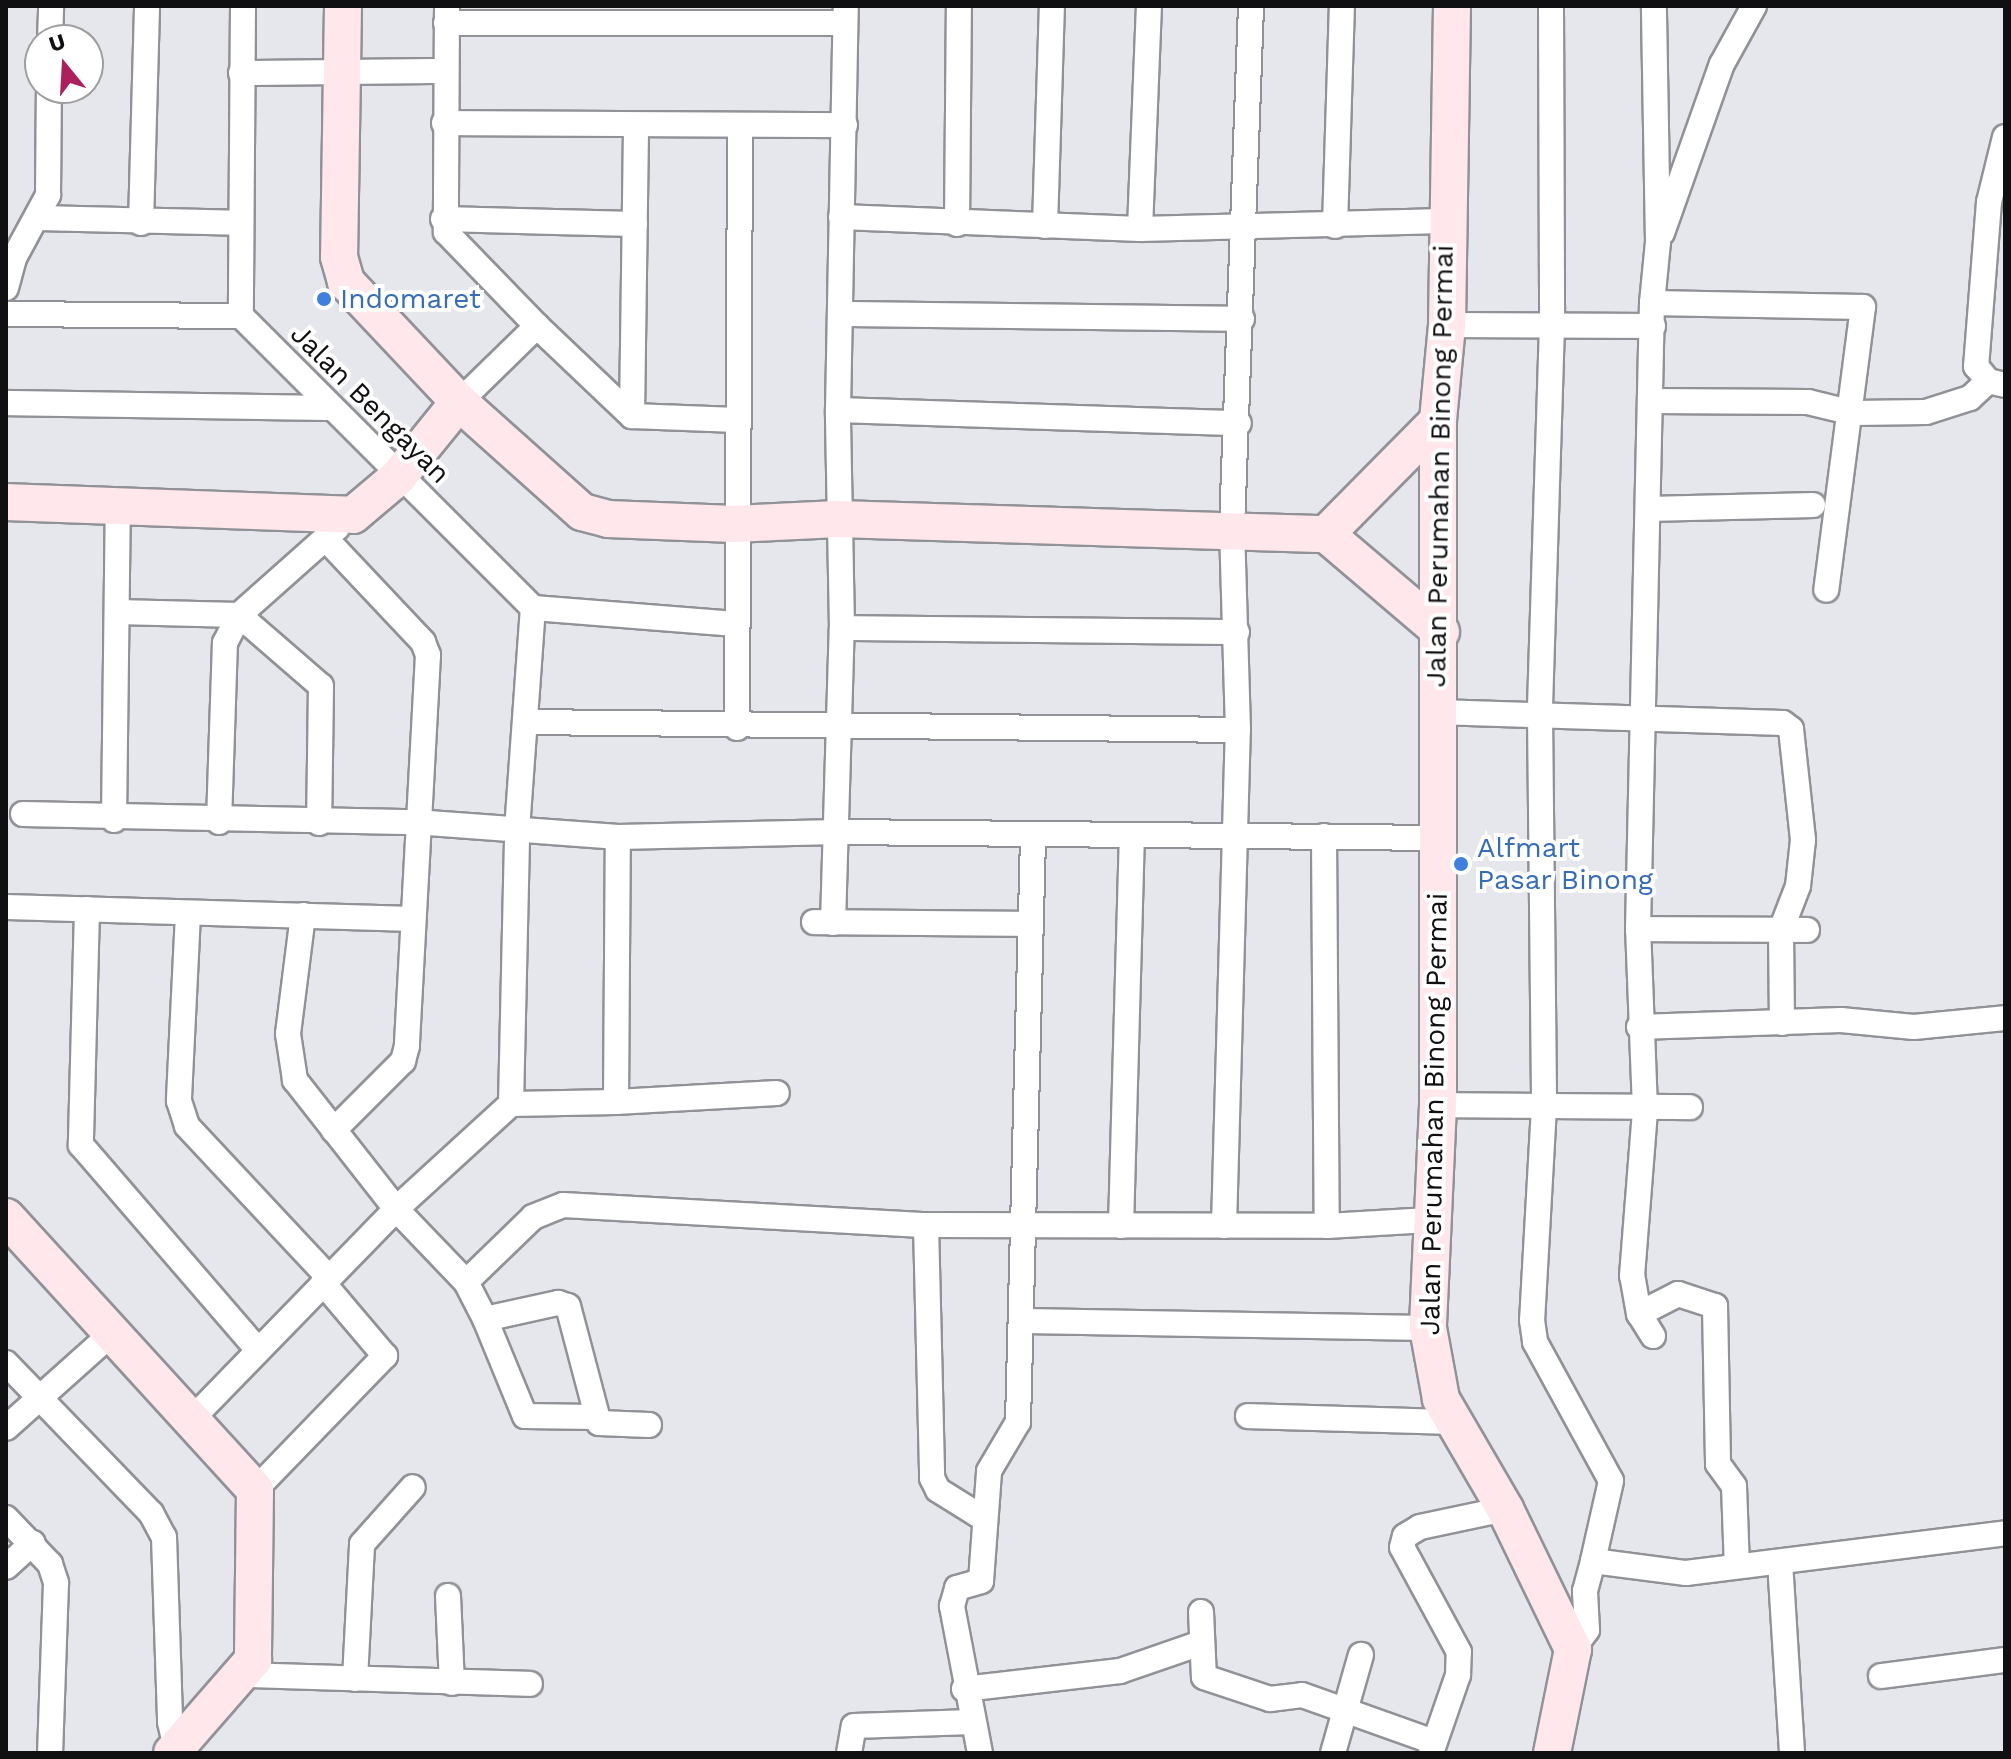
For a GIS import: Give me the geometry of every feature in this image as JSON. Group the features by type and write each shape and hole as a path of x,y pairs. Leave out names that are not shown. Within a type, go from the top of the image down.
{"street":[{"path":"141,223 147,6"},
{"path":"6,314 241,316 237,223 243,6"},
{"path":"343,6 341,270 459,402 582,512 608,519 734,524 838,519 1232,527 1326,534 1441,632"},
{"path":"957,224 959,6"},
{"path":"1045,226 1052,6"},
{"path":"1140,229 1149,6"},
{"path":"1224,1226 1238,730 1232,527 1239,423 1251,6"},
{"path":"1335,226 1342,6"},
{"name":"Jalan Perumahan Binong Permai","path":"1452,6 1444,221 1447,325 1438,421 1441,632 1436,712 1438,1105 1429,1220 1428,1328 1434,1373 1451,1422 1505,1509 1573,1649"},
{"path":"1551,6 1552,325 1540,714 1544,1107 1532,1320 1535,1342 1612,1487 1585,1591 1587,1630 1573,1649 1552,1753"},
{"path":"1653,1336 1639,1314 1632,1276 1645,1109 1639,1027 1638,929 1652,315 1658,242 1654,6"},
{"path":"1658,242 1722,64 1754,6"},
{"path":"737,420 632,416 456,244 443,219 446,14 846,14 838,410 842,628 838,832 823,922 1028,924"},
{"path":"241,73 341,69 444,71"},
{"path":"6,288 14,258 48,195 49,104"},
{"path":"444,123 845,125"},
{"path":"632,416 636,125"},
{"path":"737,728 734,524 740,126"},
{"path":"1652,401 1808,402 1853,413 1926,412 1970,398 1997,383 1976,366 1981,275 2005,137"},
{"path":"841,217 1140,229 1444,221"},
{"path":"38,218 141,223 237,223"},
{"path":"443,219 635,224"},
{"path":"1447,325 1552,325 1652,315 1863,307 1853,413 1826,590"},
{"path":"840,314 1242,319"},
{"name":"Jalan Bengayan","path":"241,316 398,477 533,608"},
{"path":"219,822 221,661 239,615 398,477 459,402 537,326"},
{"path":"6,403 330,408"},
{"path":"838,410 1239,423"},
{"path":"1326,534 1438,421"},
{"path":"6,502 118,511 353,515"},
{"path":"1649,509 1813,505"},
{"path":"114,820 118,511"},
{"path":"325,538 427,648 410,919 410,1025 403,1061 334,1130"},
{"path":"511,1104 517,830 533,608 736,624"},
{"path":"117,612 239,615 321,686 319,823"},
{"path":"842,628 1237,632"},
{"path":"1436,712 1783,723 1791,729 1802,850 1798,886 1781,930 1782,1023"},
{"path":"526,722 737,728 1238,730"},
{"path":"23,814 114,820 415,822 618,837 838,832 1033,837 1235,835 1437,838"},
{"path":"1324,836 1327,1226"},
{"path":"616,1102 618,837"},
{"path":"980,1753 964,1689 952,1606 957,1588 981,1581 983,1518 989,1471 1018,1422 1025,1226 1028,924 1033,837"},
{"path":"1121,1226 1132,837"},
{"path":"6,907 410,919"},
{"path":"87,909 81,1145 258,1350"},
{"path":"188,914 179,1101 187,1126 326,1280 385,1356 255,1490"},
{"path":"303,915 289,1058 295,1080 396,1209 466,1282 485,1319 525,1416 595,1417"},
{"path":"1638,929 1807,930"},
{"path":"1639,1027 1841,1020 1914,1027 2005,1018"},
{"path":"190,1421 396,1209 511,1104 777,1093"},
{"path":"1438,1105 1690,1107"},
{"path":"466,1282 533,1217 563,1205 926,1225 1327,1226 1429,1220"},
{"path":"6,1217 109,1336 255,1490 256,1647 246,1675 174,1750"},
{"path":"926,1225 932,1478 938,1490 983,1518"},
{"path":"1639,1314 1678,1294 1715,1306 1718,1464 1734,1486 1737,1566"},
{"path":"485,1319 568,1306 595,1417 604,1425 649,1425"},
{"path":"1023,1321 1428,1328"},
{"path":"6,1428 109,1336"},
{"path":"6,1363 151,1513 164,1537 170,1722 174,1750"},
{"path":"1248,1416 1451,1422"},
{"path":"355,1679 362,1544 413,1487"},
{"path":"1201,1612 1198,1644 1204,1677 1270,1699 1302,1695 1344,1709 1433,1748 1458,1675 1459,1652 1402,1547 1420,1527 1505,1509"},
{"path":"6,1518 50,1564 56,1583 50,1753"},
{"path":"1593,1561 1686,1573 2005,1533"},
{"path":"6,1567 33,1543"},
{"path":"1876,1563 2005,1548"},
{"path":"1780,1562 1792,1753"},
{"path":"448,1596 452,1683"},
{"path":"964,1689 1120,1671 1198,1644"},
{"path":"1333,1753 1361,1655"},
{"path":"1881,1676 2005,1660"},
{"path":"246,1675 530,1684"},
{"path":"849,1753 854,1726 972,1722"}],"place":[{"name":"Indomaret","path":"324,299"},
{"name":"Alfmart Pasar Binong","path":"1461,864"}]}
